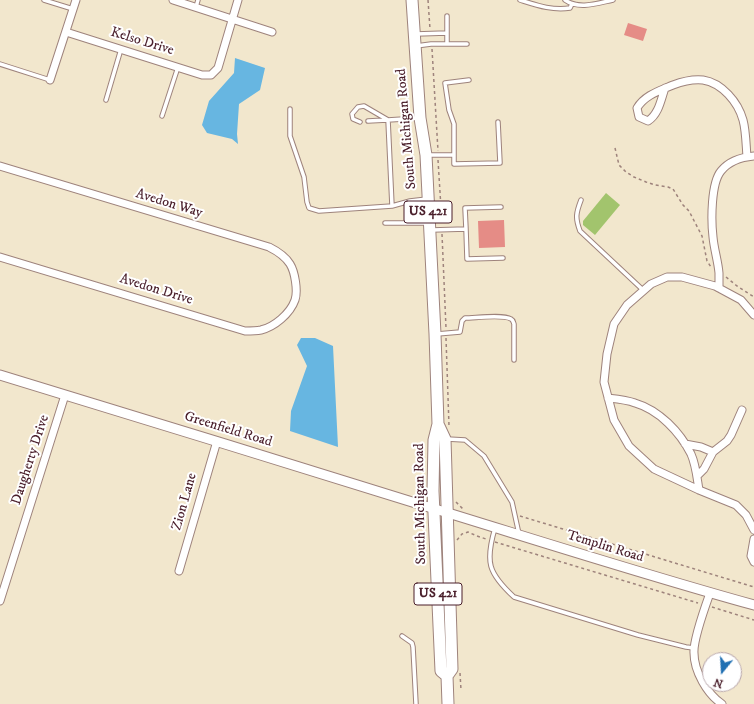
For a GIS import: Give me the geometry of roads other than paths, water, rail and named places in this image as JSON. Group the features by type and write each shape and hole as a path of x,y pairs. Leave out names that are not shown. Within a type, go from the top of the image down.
{"main road":[{"name":"South Michigan Road","path":"412,0 420,118 426,155 429,227 440,334 438,424 434,440 434,509 441,671 447,676"},
{"name":"South Michigan Road","path":"438,424 447,439 452,669 447,676 448,704"}],"street":[{"path":"50,80 76,0"},
{"path":"173,0 197,4 233,19 272,32"},
{"path":"233,19 238,0"},
{"name":"Kelso Drive","path":"66,32 202,75 211,75 218,68 233,19"},
{"path":"666,88 656,113 652,118 648,120 639,117 637,108 648,96 666,88 676,84 702,80 715,84 730,96 739,110 743,121 750,156 731,162 722,169 717,176 713,195 713,236 719,272 719,288"},
{"name":"Avedon Way","path":"0,166 269,247 280,253 290,264 294,273 296,285 295,300"},
{"name":"Avedon Drive","path":"0,257 245,331 260,330 274,325 285,316 295,300"},
{"path":"754,315 741,300 715,286 682,277 666,277 651,284 643,290 627,305 614,324 607,354 604,382 614,420 629,446 654,469 736,505 746,515 754,530"},
{"name":"Greenfield Road","path":"0,375 448,513"},
{"name":"Daugherty Drive","path":"0,601 65,395"},
{"path":"608,398 635,403 653,410 677,432 691,454 699,490"},
{"path":"697,476 704,469 713,452 727,441 742,410"},
{"name":"Zion Lane","path":"179,571 217,441"},
{"path":"685,444 701,447 713,452"},
{"name":"Templin Road","path":"448,513 519,536 754,605"},
{"path":"754,539 751,556 754,562"},
{"path":"710,593 694,648 694,653 700,677 708,692 722,704"}],"lane":[{"path":"44,0 73,9"},
{"path":"520,0 548,8 562,10 570,8 572,4"},
{"path":"565,0 572,4 583,5 613,0"},
{"path":"447,16 447,44"},
{"path":"414,34 447,33"},
{"path":"415,46 432,44 467,44"},
{"path":"106,100 121,49"},
{"path":"0,64 50,80"},
{"path":"162,116 178,67"},
{"path":"469,80 445,83 449,110 454,124 454,164 500,163 498,122"},
{"path":"360,122 353,119 352,114 358,107 364,106 388,120"},
{"path":"290,109 290,136 304,177 309,208 319,211 392,206 410,201 428,199"},
{"path":"368,121 420,118"},
{"path":"388,120 392,206"},
{"path":"426,155 454,155"},
{"path":"581,200 576,214 580,231 643,290"},
{"path":"501,207 465,208 467,258 503,258"},
{"path":"385,223 442,229 466,229"},
{"path":"440,334 460,332 462,321 465,318 510,318 513,320 514,324 514,360"},
{"path":"447,439 465,440 484,456 512,502 519,536"},
{"path":"495,528 490,544 490,566 498,582 514,597 638,635 694,648"},
{"path":"402,636 412,643 413,647 416,704"}],"water":[{"path":"235,58 265,68 260,90 239,104 237,134 238,144 232,139 207,133 202,125 209,101 234,73"},
{"path":"301,338 315,338 333,346 338,447 290,431 291,411 307,366 297,345"}]}
